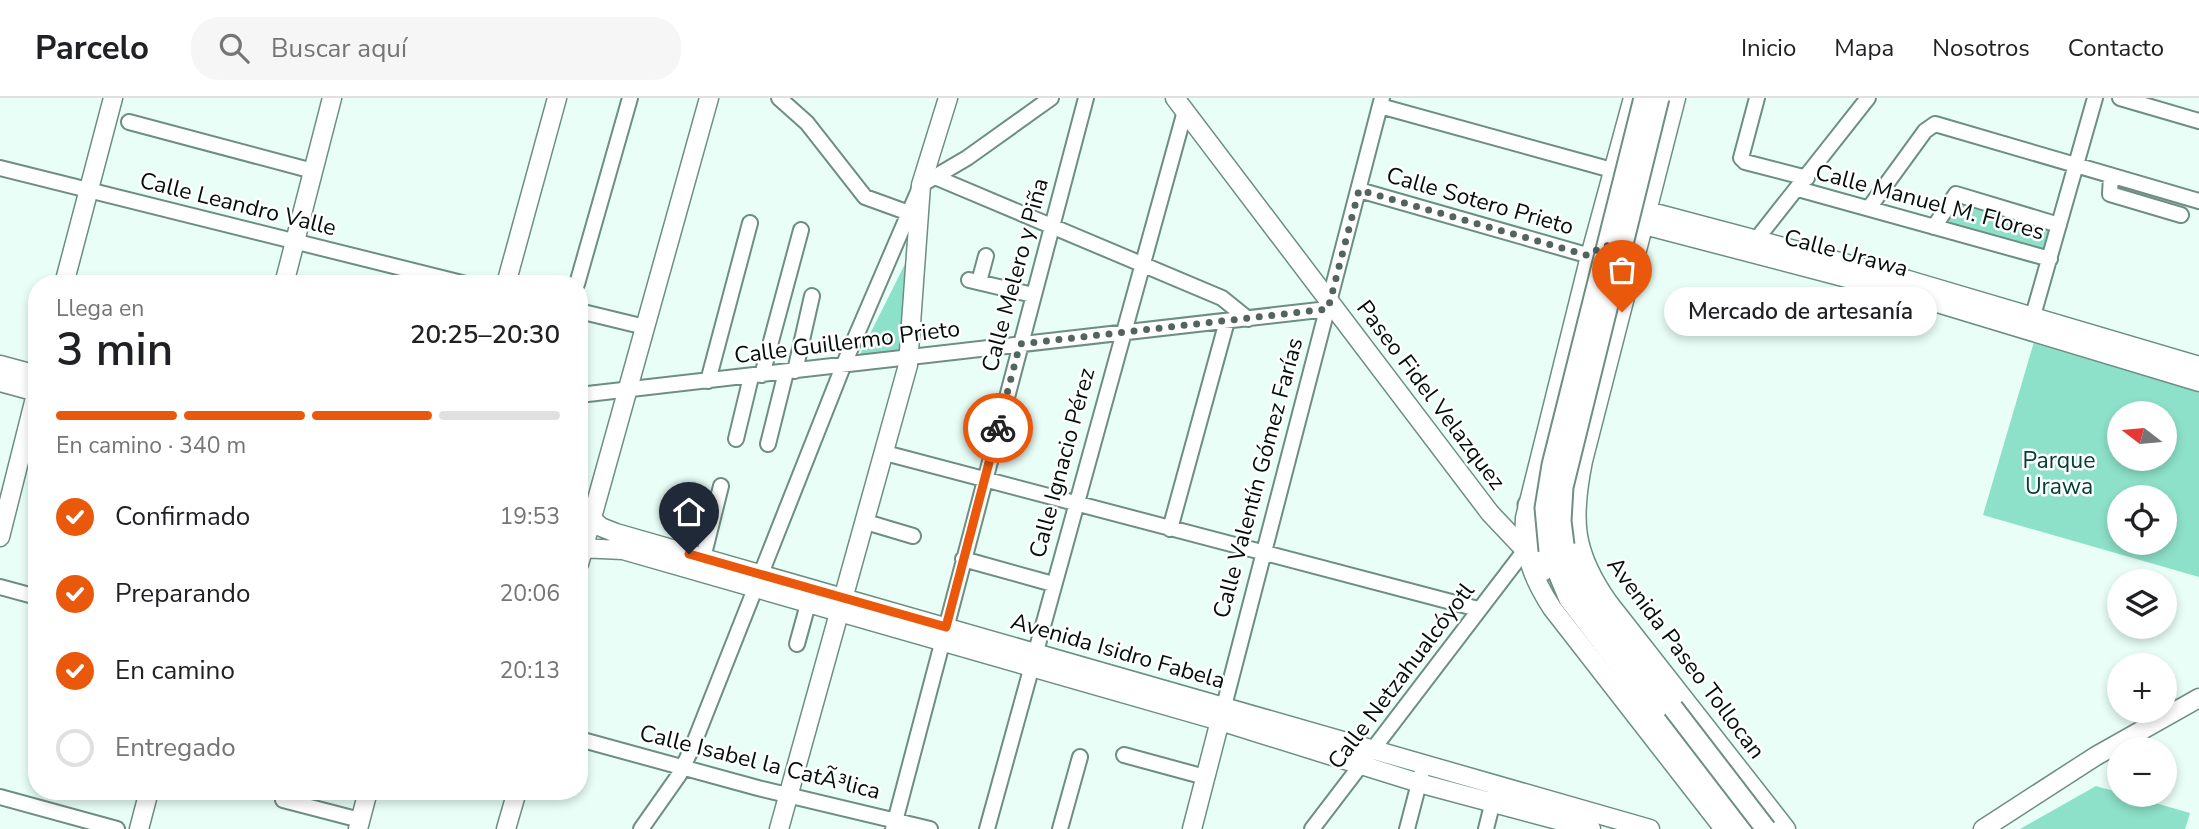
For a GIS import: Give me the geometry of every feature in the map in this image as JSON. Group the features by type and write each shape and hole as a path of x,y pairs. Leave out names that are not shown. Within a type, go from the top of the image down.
{"highway":[{"name":"Avenida Paseo Tollocan","path":"1644,98 1548,485 1545,508 1569,599 1763,829"},
{"name":"Avenida Paseo Tollocan","path":"1659,98 1563,487 1556,548 1578,584 1625,645 1666,713 1744,829"},
{"path":"1528,505 1542,568 1550,583 1569,599"},
{"path":"1590,575 1625,645"}],"main road":[{"path":"66,275 113,98"},
{"path":"286,275 332,98"},
{"path":"508,275 557,98"},
{"path":"588,508 627,390 709,98"},
{"path":"779,829 910,356 928,181 948,98"},
{"path":"1633,98 1602,206 1528,505 1525,550 1532,573 1552,608 1721,827"},
{"name":"Avenida Paseo Tollocan","path":"1676,98 1609,358 1577,496 1577,543 1590,575 1786,829"},
{"name":"Paseo Fidel Velazquez","path":"1180,104 1329,306 1490,513 1525,550"},
{"path":"1618,151 1628,165 1640,170 1657,168 1660,161"},
{"name":"Calle Urawa","path":"1602,206 2199,366"},
{"name":"Calle Urawa","path":"1645,217 1755,241 2031,323 2199,382"},
{"path":"1590,256 1601,246 1616,243 1630,252 1634,266"},
{"path":"1569,337 1573,349 1582,358 1593,362 1609,358"},
{"path":"0,365 28,373"},
{"path":"0,382 28,389"},
{"path":"0,537 28,427"},
{"name":"Avenida Isidro Fabela","path":"588,515 608,530 703,558 808,604 842,606"},
{"name":"Avenida Isidro Fabela","path":"588,552 623,550 758,581 1222,713 1374,750 1424,764 1591,829"},
{"path":"1983,829 2106,750 2199,698"},
{"name":"Avenida Isidro Fabela","path":"1222,713 1419,783 1494,793 1650,829"},
{"name":"Calle Valentín Gómez Farías","path":"1192,829 1222,713"},
{"path":"139,829 147,800"},
{"path":"359,824 366,800"},
{"path":"506,829 514,800"},
{"path":"1763,829 1768,806"}],"street":[{"path":"580,275 630,98"},
{"path":"779,98 807,123 865,197 909,213"},
{"path":"641,829 684,766 844,364 909,213 928,181 1051,98"},
{"name":"Calle Melero y Piña","path":"894,825 1086,98"},
{"name":"Calle Manuel M. Flores","path":"1757,98 1741,158 1745,162 1869,208 2050,258"},
{"path":"1755,241 1868,98"},
{"path":"2031,323 2095,98"},
{"path":"2120,98 2199,121"},
{"path":"1381,102 1612,170"},
{"name":"Calle Valentín Gómez Farías","path":"1222,713 1381,102"},
{"name":"Calle Ignacio Pérez","path":"987,829 1140,264 1180,104"},
{"path":"129,122 313,171"},
{"path":"1869,208 1925,131 1935,124 2192,199 2179,221 2110,194 2111,176"},
{"name":"Calle Leandro Valle","path":"0,168 430,275"},
{"path":"928,181 1051,226 1222,298 1248,319"},
{"name":"Calle Sotero Prieto","path":"1359,190 1590,256"},
{"path":"1934,227 1956,194 2059,225"},
{"path":"708,381 750,223"},
{"path":"736,439 801,230"},
{"path":"986,256 974,281 1033,295"},
{"path":"768,444 812,296"},
{"name":"Calle Guillermo Prieto","path":"588,394 1248,319 1329,306"},
{"path":"588,313 645,327"},
{"path":"1170,529 1227,321"},
{"path":"885,453 1478,609"},
{"path":"703,558 721,486"},
{"path":"866,522 914,536"},
{"name":"Calle Netzahualcóyotl","path":"1312,829 1364,765 1478,609 1525,550"},
{"path":"964,559 1053,584"},
{"path":"0,587 28,595"},
{"path":"797,644 808,604"},
{"name":"Calle Isabel la CatÃ³lica","path":"588,741 894,825 930,829"},
{"path":"1124,755 1205,777"},
{"path":"1060,829 1080,757"},
{"path":"1407,829 1424,764"},
{"path":"1486,829 1494,793"},
{"path":"0,797 117,829"},
{"path":"283,800 359,824"}],"green space":[{"path":"1963,195 2059,225 2050,259 1939,228"},
{"path":"909,256 903,351 858,358"},
{"name":"Parque Urawa","path":"2036,335 2199,383 2199,577 2122,555 2177,555 2177,485 2107,485 2107,551 1983,515"},
{"path":"2096,786 2107,789 2107,807 2169,807 2190,813 2185,829 2020,829"}],"way so far":[{"path":"998,428 1020,344 1328,309 1359,190 1590,256 1597,248 1611,243 1626,247 1634,266 1622,312"}],"place":[{"name":"Mercado de artesanía","path":"1622,312"}],"route":[{"path":"689,554 946,627 998,428"}]}
